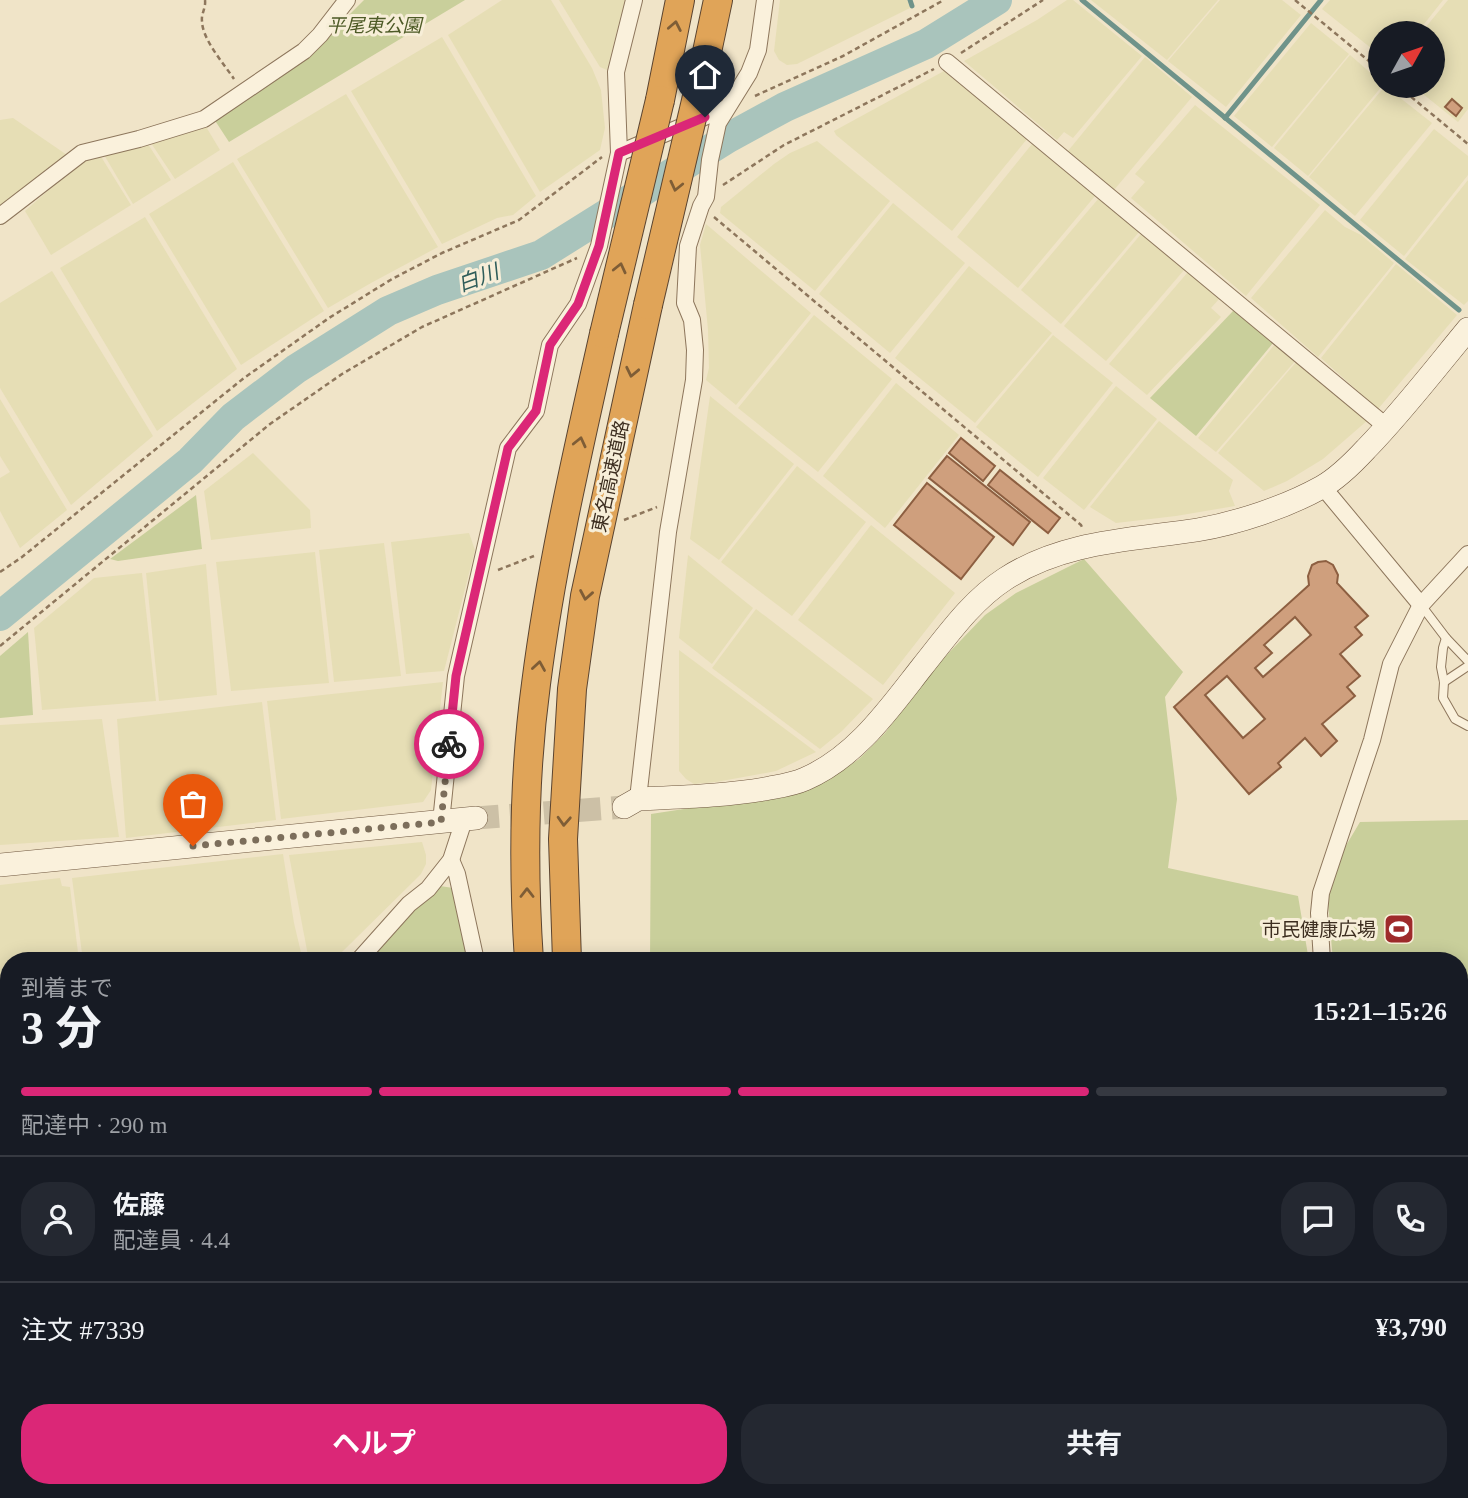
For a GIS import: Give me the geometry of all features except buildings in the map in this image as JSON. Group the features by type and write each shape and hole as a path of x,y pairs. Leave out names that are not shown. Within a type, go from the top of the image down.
{"highway":[{"name":"東名高速道路","path":"528,952 528,768 536,686 551,586 566,506 660,100 680,0"},
{"name":"東名高速道路","path":"567,952 563,839 572,689 585,596 718,0"}],"street":[{"path":"0,216 82,153 204,119 304,51 347,0"},
{"path":"366,952 408,904 428,888 451,860 460,820 456,676 508,448 536,411 550,345 578,304 599,245 619,153 616,72 634,0"},
{"path":"765,0 758,50 750,73 722,116 710,160 703,201 688,246 685,303 692,320 694,380 666,545 631,803 747,793 786,786 806,779 839,758 872,729 984,594 1005,578 1030,565 1055,554 1088,545 1200,529 1259,515 1324,487 1388,427 1468,329"},
{"path":"947,62 1388,427"},
{"path":"619,153 722,116"},
{"path":"1324,487 1421,605"},
{"path":"1321,952 1319,913 1321,893 1372,740 1391,664 1421,605 1468,554"},
{"path":"0,865 460,820"},
{"path":"451,860 457,874 474,952"}],"lane":[{"path":"1421,605 1468,664 1444,681"},
{"path":"1446,638 1441,667 1443,698 1455,719 1468,726"}],"path":[{"path":"205,0 206,6 201,20 205,36 243,94"},
{"path":"722,116 843,56 944,0"},
{"path":"1043,0 947,62 784,145 703,201 1081,525 1088,545"},
{"path":"1295,0 1368,60"},
{"path":"1412,98 1468,144"},
{"path":"0,572 244,378 329,318 392,279 442,253 519,220 602,157 619,153"},
{"path":"0,646 270,424 342,374 422,327 566,264 599,245"},
{"path":"619,522 673,500"},
{"path":"478,578 540,553"}],"shaded area":[{"path":"502,0 551,0 592,68 601,90 605,128 600,150 540,192 448,35"},
{"path":"559,0 625,0 607,70 600,67"},
{"path":"780,0 907,0 910,8 797,64 787,65 779,60 774,51"},
{"path":"1067,0 1073,0 1142,56 1073,138 1064,132 1057,140 964,61"},
{"path":"1091,0 1218,0 1167,60"},
{"path":"1220,0 1282,0 1301,15 1226,107 1168,61"},
{"path":"1330,0 1443,0 1426,21 1368,21 1368,46 1322,9"},
{"path":"1448,0 1468,0 1468,109 1458,122 1428,98 1446,98 1446,21 1431,21"},
{"path":"1311,23 1349,54 1272,147 1234,116"},
{"path":"442,37 536,196 513,215 497,218 442,244 351,91"},
{"path":"1350,55 1368,71 1368,98 1372,98 1308,176 1274,148"},
{"path":"1145,57 1192,97 1114,190 1068,151"},
{"path":"944,71 1027,139 952,231 834,131"},
{"path":"346,94 438,247 328,308 237,159"},
{"path":"1375,98 1400,98 1432,123 1355,216 1309,177"},
{"path":"1195,105 1320,205 1246,296 1131,198 1145,182 1135,174"},
{"path":"13,118 67,155 0,208 0,120"},
{"path":"205,125 220,150 175,179 149,140"},
{"path":"1434,129 1468,156 1468,175 1404,256 1360,220"},
{"path":"146,141 171,180 133,204 103,153"},
{"path":"817,141 890,201 815,291 720,213 721,207 774,164 790,153"},
{"path":"1032,144 1095,196 1018,288 957,237"},
{"path":"100,155 131,205 51,255 25,211 85,158"},
{"path":"233,162 324,311 241,365 149,214"},
{"path":"1468,180 1468,301 1464,305 1405,259"},
{"path":"1099,198 1139,232 1061,324 1021,290"},
{"path":"893,203 965,263 890,353 819,294"},
{"path":"1325,210 1345,227 1361,235 1394,263 1318,357 1251,298"},
{"path":"145,217 237,369 157,431 60,268"},
{"path":"706,224 811,313 736,405 706,380 709,368 708,330 700,245"},
{"path":"1141,234 1184,270 1106,361 1064,326"},
{"path":"1396,264 1457,315 1378,409 1321,358"},
{"path":"969,266 1052,333 975,423 895,358"},
{"path":"52,271 153,436 71,505 0,388 0,303"},
{"path":"1188,272 1219,299 1211,308 1221,317 1147,395 1109,364"},
{"path":"814,315 892,379 818,472 738,408"},
{"path":"1053,335 1113,383 1038,477 976,427"},
{"path":"1275,344 1296,360 1216,452 1198,438"},
{"path":"1297,361 1368,420 1323,459 1287,481 1264,491 1218,453"},
{"path":"896,383 959,435 885,528 823,476"},
{"path":"1116,386 1157,419 1084,510 1043,478"},
{"path":"710,396 794,464 719,560 690,539"},
{"path":"0,399 67,510 20,548 0,511 0,478 10,472 0,456"},
{"path":"1159,421 1233,480 1229,491 1235,506 1116,523 1090,507"},
{"path":"253,453 310,510 311,528 211,540 204,491"},
{"path":"797,466 866,522 792,616 721,562"},
{"path":"871,525 955,593 883,685 798,620"},
{"path":"469,533 475,550 444,671 406,674 391,542"},
{"path":"384,543 401,676 334,682 319,550"},
{"path":"315,552 329,683 231,691 216,562"},
{"path":"688,555 753,608 712,664 679,638"},
{"path":"206,564 217,695 159,701 146,573"},
{"path":"142,573 156,701 42,710 34,628 94,578"},
{"path":"756,609 873,699 820,749 712,668"},
{"path":"679,650 816,752 776,771 694,784 686,779 679,771"},
{"path":"443,682 431,790 423,802 281,819 267,701"},
{"path":"262,702 276,820 126,838 117,719"},
{"path":"102,719 119,837 0,845 0,725"},
{"path":"422,842 426,864 421,874 342,952 307,952 289,855"},
{"path":"283,854 301,952 82,952 72,878"},
{"path":"60,878 62,886 70,887 78,952 0,952 0,885"}],"green space":[{"name":"平尾東公園","path":"364,0 465,0 229,142 214,119 306,58"},
{"path":"1234,310 1273,343 1196,436 1150,398"},
{"path":"196,495 202,549 118,561 110,559"},
{"path":"1084,559 1183,672 1165,697 1177,799 1168,868 1298,896 1307,952 650,952 651,814 795,792 830,779 859,759 885,733 940,662 985,615 1016,593"},
{"path":"28,632 33,715 0,718 0,656"},
{"name":"市民健康広場","path":"1468,820 1468,952 1332,952 1328,903 1332,869 1360,822"},
{"path":"440,886 453,888 468,952 375,952 421,902"}],"waterway":[{"path":"910,0 912,6"},
{"name":"白川","path":"0,616 190,461 233,417 296,369 388,311 437,290 541,255 728,138 785,107 926,44 997,0"},
{"path":"1082,0 1459,310"},
{"path":"1225,118 1321,0"}],"tunnel":[{"path":"476,818 624,807"}],"way so far":[{"path":"193,846 441,822 449,744"}],"place":[{"name":"市民健康広場","path":"1399,929"}],"route":[{"path":"449,744 456,676 508,448 536,411 550,345 578,304 599,246 619,153 705,117"}]}
